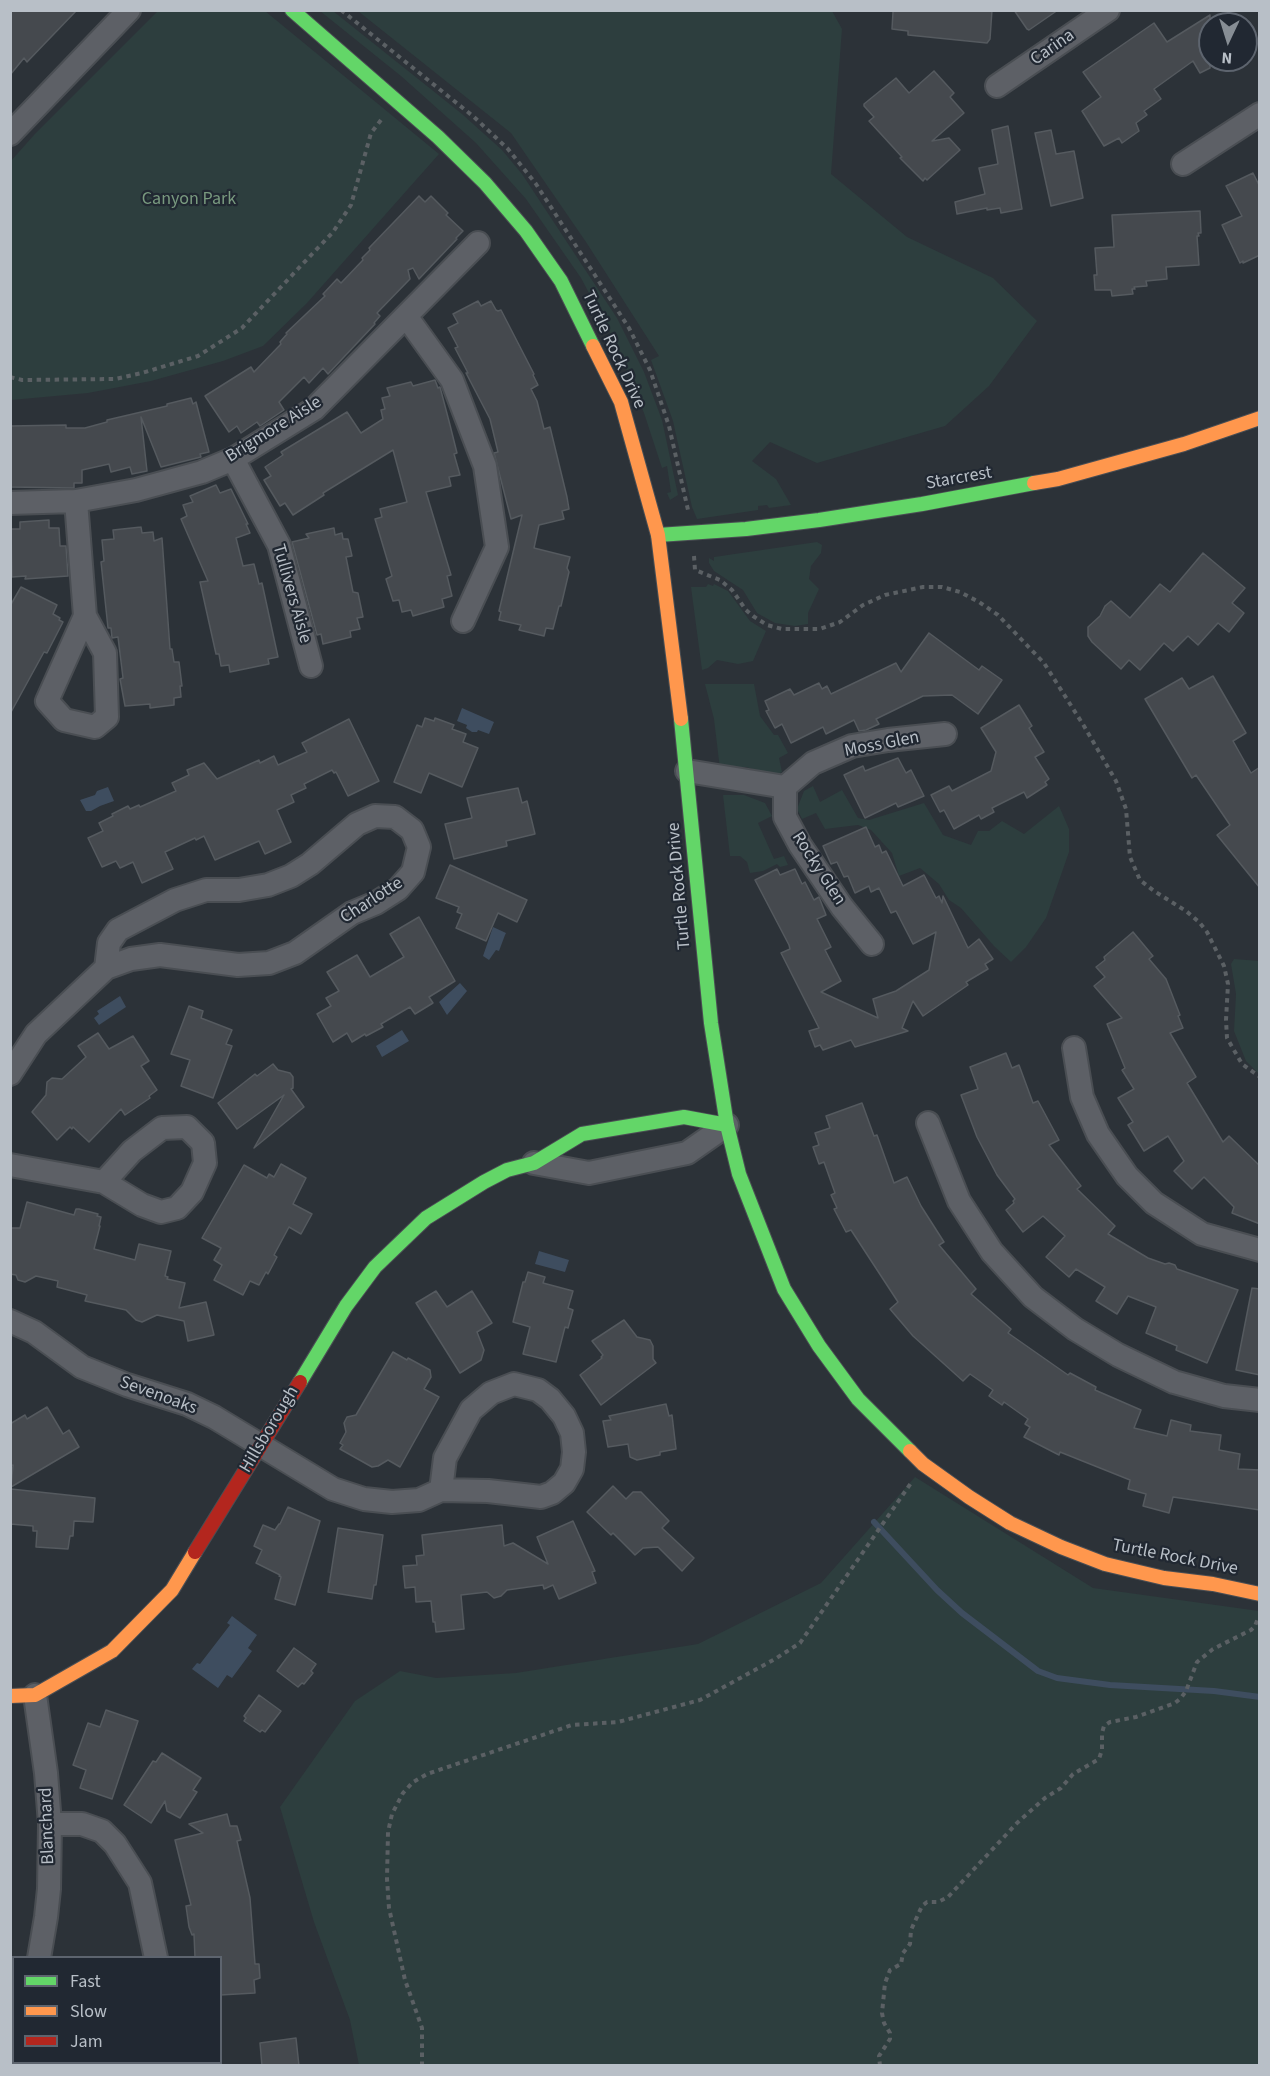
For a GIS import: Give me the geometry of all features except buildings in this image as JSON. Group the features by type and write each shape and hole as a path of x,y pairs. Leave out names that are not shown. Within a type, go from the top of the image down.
{"street":[{"path":"10,134 129,10"},
{"name":"Turtle Rock Drive","path":"292,10 438,136 485,183 526,231 561,281 621,402 658,535 687,771 711,1023 727,1125 740,1174 784,1289 819,1346 858,1399 924,1464 969,1497 1010,1523 1061,1547 1105,1564 1260,1594"},
{"name":"Carina","path":"997,86 1108,10"},
{"path":"1183,164 1260,114"},
{"name":"Brigmore Aisle","path":"10,503 76,501 147,487 202,472 233,459 314,410 478,243"},
{"path":"405,316 452,380 485,466 497,547 463,621"},
{"name":"Starcrest","path":"658,535 746,529 819,520 1058,479 1184,444 1260,418"},
{"name":"Tullivers Aisle","path":"233,459 279,544 311,666"},
{"path":"76,501 86,616"},
{"name":"Moss Glen","path":"785,787 813,763 852,746 945,734"},
{"path":"687,771 785,787"},
{"name":"Rocky Glen","path":"785,787 785,817 800,845 842,907 872,944"},
{"name":"Charlotte","path":"10,1074 36,1034 106,968 131,959 160,955 238,965 268,963 295,953 352,913 376,903 398,889 413,872 419,847 412,830 395,817 375,816 357,824 310,864 291,876 268,885 239,890 206,890 175,900 118,930 109,943 106,968"},
{"path":"1074,1048 1082,1097 1098,1134 1127,1176 1154,1203 1202,1234 1260,1250"},
{"name":"Hillsborough","path":"10,1696 35,1695 112,1652 172,1590 346,1306 375,1267 426,1218 484,1182 507,1170 534,1163 582,1134 684,1117 727,1125"},
{"path":"928,1123 959,1201 992,1252 1033,1297 1075,1329 1118,1355 1174,1382 1224,1396 1260,1400"},
{"name":"Hillsborough","path":"534,1163 589,1173 687,1153 727,1125"},
{"path":"10,1165 104,1182 142,1205 161,1212 177,1208 192,1192 205,1163 203,1143 188,1127 162,1128 132,1151 104,1182"},
{"name":"Sevenoaks","path":"10,1322 34,1332 82,1367 127,1385 187,1404 262,1445 333,1489 364,1499 392,1502 419,1500 441,1490 489,1491 541,1497 552,1493 564,1483 572,1469 574,1452 572,1433 564,1416 550,1399 538,1390 514,1384 490,1393 471,1410 445,1458 441,1490"},
{"name":"Blanchard","path":"35,1695 46,1773 50,1824 49,1889 39,1956"},
{"path":"50,1824 82,1824 102,1831 115,1844 140,1883 156,1956"}],"path":[{"path":"10,377 22,380 115,379 142,374 198,356 242,328 333,232 351,205 371,134 383,117"},
{"path":"422,2066 422,2028 405,1980 389,1908 386,1854 388,1832 392,1814 403,1793 413,1782 427,1774 572,1725 618,1722 700,1700 775,1659 800,1642 924,1464"},
{"path":"880,2066 879,2056 890,2038 882,2013 885,1983 890,1970 901,1964 903,1953 910,1944 911,1930 922,1906 927,1902 938,1902 948,1897 1038,1804 1061,1788 1073,1774 1099,1759 1104,1726 1110,1722 1136,1717 1175,1703 1186,1691 1197,1662 1214,1649 1251,1630 1260,1612"}],"green space":[{"name":"Canyon Park","path":"159,10 265,11 439,154 307,303 263,346 223,361 151,381 88,393 11,400 10,162"},
{"path":"320,11 333,11 462,114 502,150 522,174 617,318 644,372 662,420 678,495 670,500 667,493 671,492 667,466 662,468 644,413 615,342 581,278 526,199 476,143 401,76"},
{"path":"358,11 832,11 842,29 831,174 907,237 993,278 1037,321 989,386 945,426 817,463 770,442 752,461 776,479 791,505 769,508 767,505 758,506 758,510 697,519 692,507 673,421 651,360 659,356 586,242 511,133"},
{"path":"817,542 822,545 821,553 811,566 809,579 819,589 808,613 808,624 795,626 775,623 757,613 743,590 714,571 709,563 709,558 714,561 714,557"},
{"path":"708,584 713,586 714,584 728,591 750,621 766,631 753,661 738,664 717,660 702,670 691,587 706,587"},
{"path":"705,684 754,684 760,716 774,735 778,735 788,753 779,758 782,772 774,776 746,767 720,769 714,719"},
{"path":"813,786 820,802 842,790 858,818 869,820 924,803 943,835 971,845 978,831 989,831 1002,821 1024,834 1059,806 1069,829 1069,852 1046,918 1026,947 1011,962 961,908 949,900 939,884 920,868 899,876 892,853 871,830 858,825 825,829 816,813 802,819 797,809 804,791"},
{"path":"723,795 744,795 765,803 772,816 758,823 774,859 784,856 788,865 780,867 777,864 763,871 750,873 747,862 740,856 730,856"},
{"path":"1234,959 1259,961 1259,1074 1246,1061 1234,1031 1236,994 1231,964"},
{"path":"915,1477 1093,1588 1259,1611 1259,2065 359,2065 350,2020 314,1922 280,1807 355,1701 400,1671 436,1678 516,1673 698,1644 821,1583"}],"water":[{"path":"462,708 494,722 489,734 478,730 472,732 466,728 467,725 457,721"},
{"path":"108,787 114,801 86,811 80,800"},
{"path":"493,927 506,933 499,951 496,950 489,960 483,956"},
{"path":"460,983 467,991 447,1015 439,1002"},
{"path":"120,996 126,1007 99,1025 94,1018 99,1014 97,1011"},
{"path":"402,1030 409,1041 382,1057 376,1046"},
{"path":"539,1251 569,1260 565,1272 535,1264"},
{"path":"232,1616 257,1635 248,1648 252,1651 232,1678 227,1675 218,1688 192,1669 197,1663 200,1664 230,1625 227,1623"}],"waterway":[{"path":"874,1522 937,1590 962,1613 1038,1671 1057,1678 1110,1685 1214,1691 1260,1697"}],"traffic: fast":[{"path":"292,10 438,137 485,183 526,231 561,281 593,346"},
{"path":"658,535 746,529 819,520 1034,483"},
{"path":"681,719 711,1023 727,1125 739,1174 784,1289 819,1346 858,1399 910,1451"},
{"path":"300,1382 346,1306 375,1267 426,1218 484,1182 507,1170 534,1163 582,1134 684,1117 727,1125"}],"traffic: slow":[{"path":"593,346 621,402 658,535 681,719"},
{"path":"1034,483 1058,479 1184,444 1260,418"},
{"path":"910,1451 923,1464 969,1497 1010,1523 1061,1547 1105,1564 1164,1578 1213,1584 1260,1594"},
{"path":"10,1696 35,1695 112,1651 172,1590 195,1552"}],"traffic: jam":[{"path":"195,1552 300,1382"}]}
